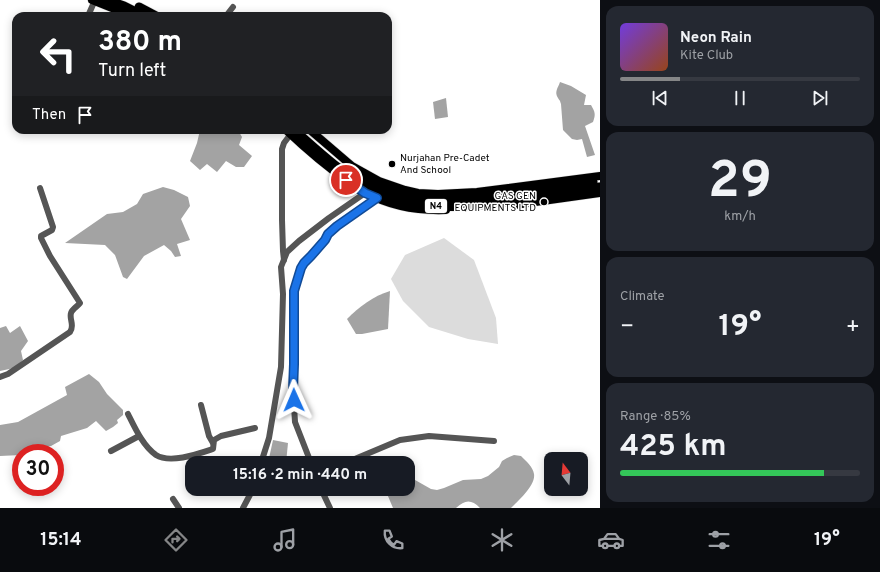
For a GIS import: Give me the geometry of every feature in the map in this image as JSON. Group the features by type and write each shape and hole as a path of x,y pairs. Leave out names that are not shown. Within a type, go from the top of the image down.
{"highway":[{"path":"107,0 136,12"},
{"path":"121,0 140,3 151,12"},
{"name":"N4","path":"295,134 340,170 366,187 394,199 427,206 463,206 600,187"},
{"name":"N4","path":"307,134 334,158 355,174 373,184 396,193 424,199 459,200 509,195 600,181"}],"main road":[{"path":"94,0 122,12"},
{"path":"294,134 337,174 365,193 403,207 430,211 482,208 534,203 600,193"},
{"path":"315,134 352,166 379,181 418,193 438,194 477,192 600,176"}],"street":[{"path":"90,12 94,0"},
{"path":"229,12 233,7"},
{"path":"284,260 282,252 282,149 289,134"},
{"path":"0,377 8,374 70,332 72,330 71,313 80,305 50,256 41,238 43,234 52,230 53,227 40,188"},
{"path":"263,456 269,438 281,367 283,294 281,266 287,252 299,241 365,193"},
{"path":"308,456 295,422 293,390 294,291 296,282 304,263 325,240 328,234 377,198"},
{"path":"128,414 139,436 157,455 165,458 180,458 193,456 213,449 213,443 209,436 201,405"},
{"path":"213,443 214,440 221,436 255,428"},
{"path":"111,451 139,436"},
{"path":"362,456 400,440 429,436 494,440"},
{"path":"243,508 249,496"},
{"path":"324,496 330,508"},
{"path":"173,499 179,508"}],"shaded area":[{"path":"560,82 571,86 586,95 584,105 591,105 595,113 593,122 585,126 595,155 587,157 582,139 572,139 563,130 561,104 556,94"},
{"path":"446,98 448,117 435,119 433,102"},
{"path":"199,134 240,134 242,137 239,145 252,156 244,167 236,167 226,161 217,172 207,164 200,170 190,161"},
{"path":"163,187 174,190 188,197 190,206 181,219 190,240 177,244 181,256 175,257 164,245 144,256 127,279 123,277 115,255 105,245 65,243 107,214 123,212 137,204 143,194"},
{"path":"444,238 474,260 496,318 498,344 468,339 429,327 403,301 391,279 405,255"},
{"path":"390,291 388,329 356,334 347,319 367,302"},
{"path":"6,326 10,333 20,326 28,341 21,351 23,360 14,368 0,371 0,328"},
{"path":"89,374 99,382 107,394 123,410 123,415 117,420 118,423 106,431 96,421 87,428 61,436 60,441 55,444 12,444 12,455 0,456 0,425 18,422 67,395 65,387"},
{"path":"273,440 288,443 287,456 270,456"},
{"path":"514,455 521,456 529,464 534,474 534,478 529,488 511,508 480,508 474,503 465,502 456,508 393,508 388,496 415,496 415,480 431,489 437,490 463,480 481,479 488,476 499,467 502,461"}],"place":[{"name":"Nurjahan Pre-Cadet And School","path":"392,164"},
{"name":"GAS GEN EQUIPMENTS LTD","path":"544,202"}],"route":[{"path":"294,400 294,291 301,268 325,240 328,234 377,198 365,193 346,180"}]}
